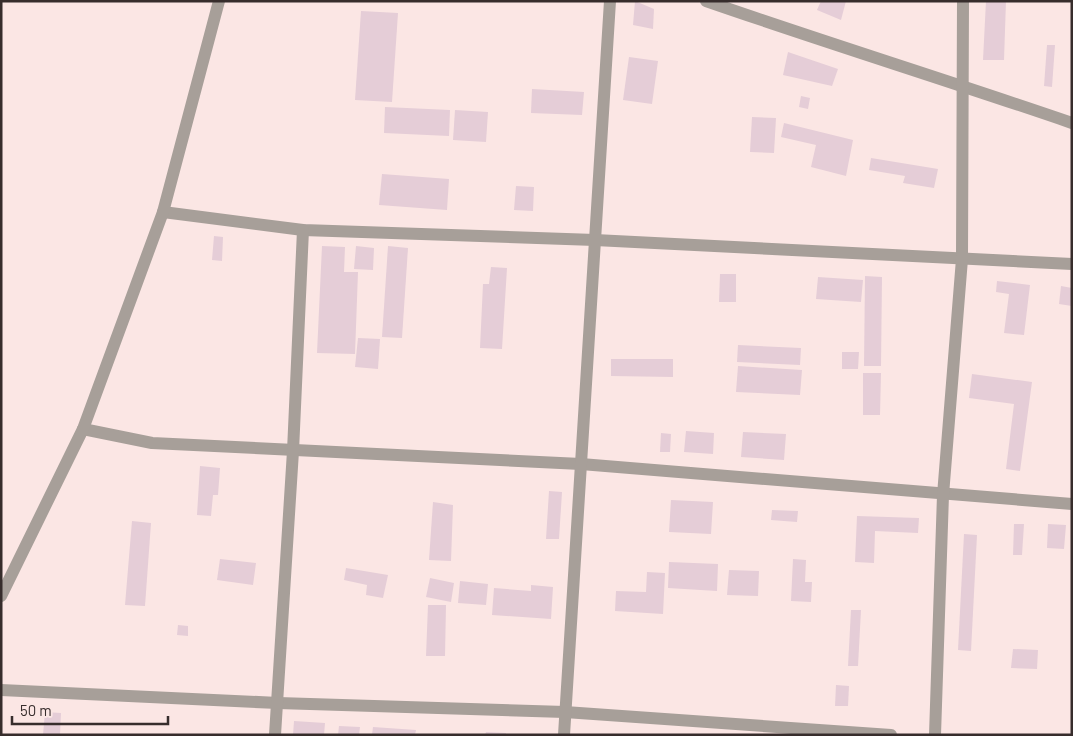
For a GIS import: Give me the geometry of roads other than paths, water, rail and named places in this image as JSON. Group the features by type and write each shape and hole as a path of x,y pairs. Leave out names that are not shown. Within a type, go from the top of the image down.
{"street":[{"path":"1,596 83,429 163,212 219,1"},
{"path":"564,735 610,1"},
{"path":"706,1 829,44 1072,123"},
{"path":"935,735 943,494 962,259 963,1"},
{"path":"163,212 303,230 595,240 1072,264"},
{"path":"275,735 293,451 303,230"},
{"path":"83,429 152,443 581,464 1072,504"},
{"path":"1,690 278,703 565,712 891,735"}]}
